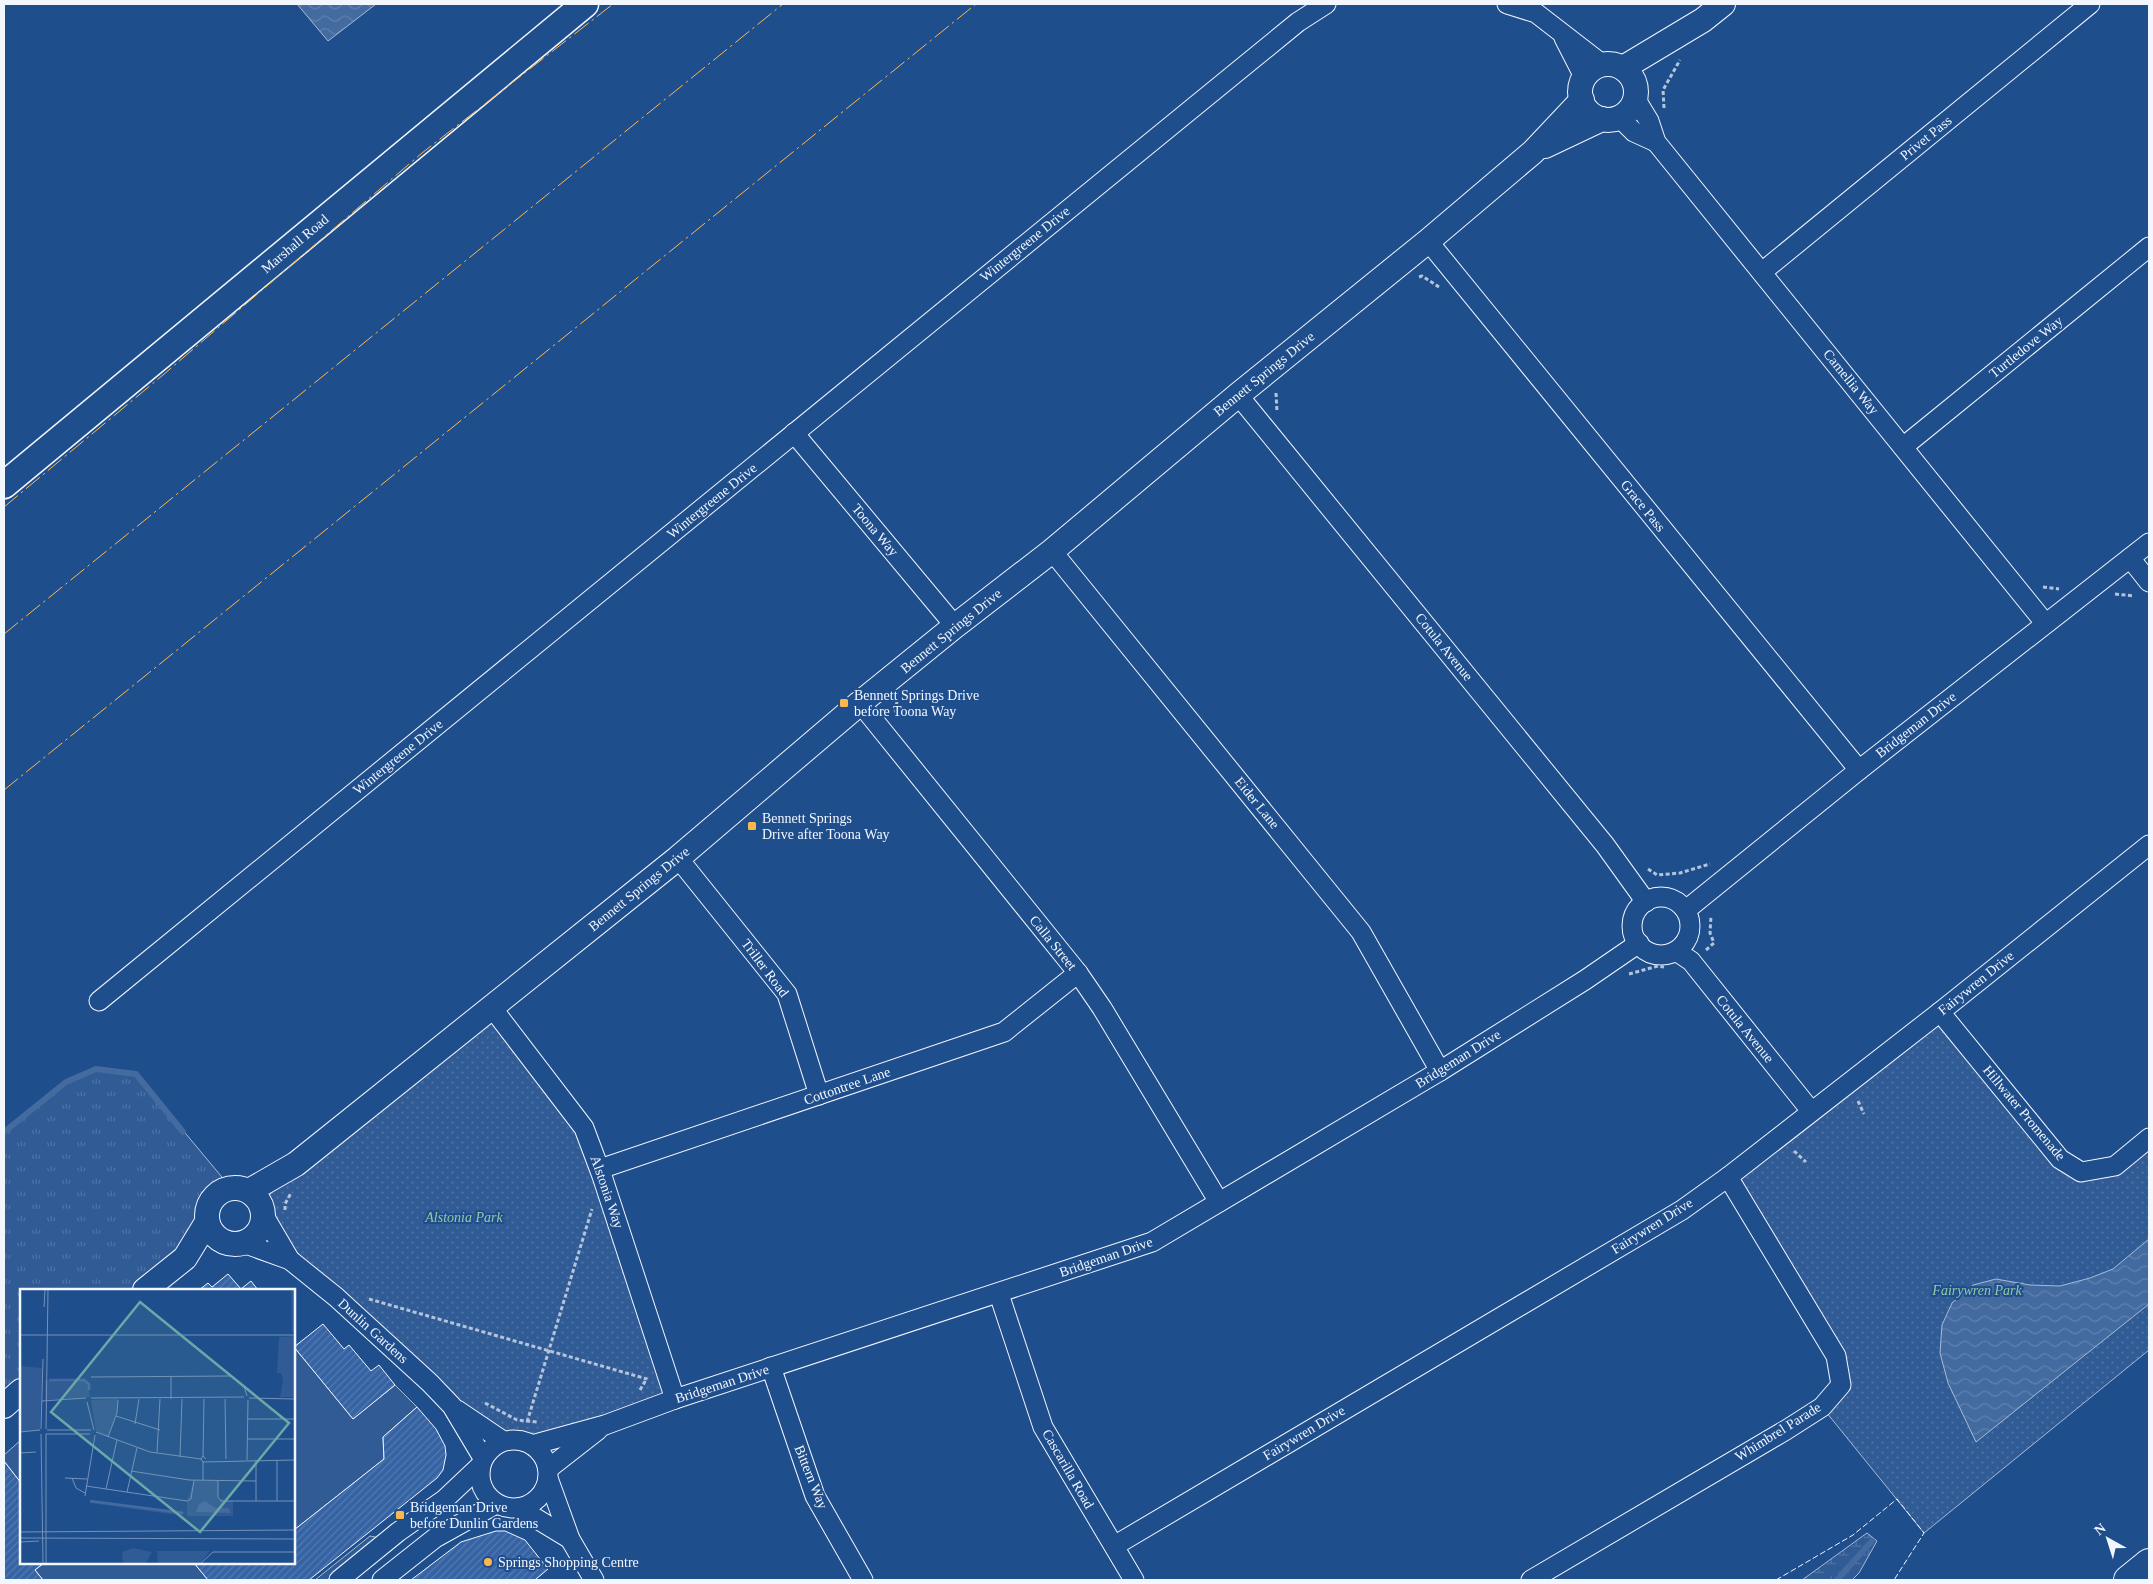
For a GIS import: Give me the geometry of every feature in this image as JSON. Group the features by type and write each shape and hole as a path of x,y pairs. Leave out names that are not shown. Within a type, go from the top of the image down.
{"highway":[{"path":"2128,1580 2149,1563"}],"main road":[{"name":"Marshall Road","path":"4,484 585,4"}],"street":[{"name":"Wintergreene Drive","path":"99,1001 1298,22 1326,4"},
{"path":"1507,4 1536,13 1562,32 1598,77"},
{"name":"Bennett Springs Drive","path":"264,1206 296,1164 493,1009 678,858 860,703 1052,551 1238,395 1428,241 1534,152 1598,77 1703,20 1723,4"},
{"name":"Privet Pass","path":"1762,272 2090,4"},
{"name":"Bennett Springs Drive","path":"1636,94 1677,34"},
{"path":"1630,73 1634,81 1636,94 1627,113 1610,118 1593,115 1586,108 1598,77 1630,73"},
{"name":"Camellia Way","path":"1636,94 1649,121 1656,142 2045,623"},
{"name":"Bennett Springs Drive","path":"1534,152 1610,118"},
{"name":"Camellia Way","path":"1610,118 1656,142"},
{"name":"Grace Pass","path":"1428,241 1859,770"},
{"name":"Turtledove Way","path":"1903,448 2149,247"},
{"name":"Cotula Avenue","path":"1238,395 1605,845 1646,902"},
{"name":"Toona Way","path":"794,433 955,626"},
{"name":"Bridgeman Drive","path":"1686,910 1859,770 2149,543"},
{"name":"Eider Lane","path":"1052,551 1361,932 1440,1071"},
{"path":"2130,558 2149,582"},
{"name":"Calla Street","path":"860,703 1078,973 1102,1008 1219,1202"},
{"name":"Fairywren Drive","path":"1114,1546 1673,1215 1728,1177 1810,1111 1940,1012 2149,845"},
{"name":"Triller Road","path":"678,858 787,994 819,1095"},
{"path":"1663,897 1680,903 1686,910 1690,920 1690,932 1684,943 1676,951 1656,954 1646,950 1639,943 1633,926 1634,916 1646,902 1663,897"},
{"name":"Bridgeman Drive","path":"532,1445 604,1425 675,1399 999,1294 1152,1242 1440,1071 1585,980 1639,943"},
{"name":"Cotula Avenue","path":"1676,951 1691,961 1810,1111"},
{"name":"Cottontree Lane","path":"601,1172 1004,1032 1078,973"},
{"name":"Alstonia Way","path":"493,1009 584,1128 601,1172 675,1399"},
{"name":"Hillwater Promenade","path":"1940,1012 2060,1159 2080,1172 2115,1166 2149,1138"},
{"name":"Whimbrel Parade","path":"1531,1580 1786,1430 1822,1406 1841,1386 1836,1356 1728,1177"},
{"path":"145,1289 184,1258 207,1222 209,1204 214,1196 222,1190 231,1188 264,1206 262,1223 258,1232 234,1243 184,1258"},
{"name":"Dunlin Gardens","path":"264,1206 290,1260"},
{"path":"207,1222 217,1238 234,1243"},
{"name":"Dunlin Gardens","path":"234,1243 290,1260 336,1297 430,1383 452,1406 503,1441"},
{"name":"Cascarilla Road","path":"999,1294 1043,1427 1134,1580"},
{"name":"Bittern Way","path":"771,1368 815,1496 863,1580"},
{"path":"4,1406 20,1392"},
{"name":"Dunlin Gardens","path":"452,1406 482,1462"},
{"name":"Bridgeman Drive","path":"548,1474 604,1425"},
{"path":"339,1580 398,1532 445,1499 482,1462 494,1446 503,1441 522,1441 532,1445 540,1452 570,1539 594,1580"},
{"path":"482,1462 479,1477 482,1488 496,1504 507,1508 519,1508 530,1504 539,1497 546,1487 548,1474"},
{"path":"382,1580 435,1538 496,1504"},
{"path":"519,1508 570,1539"}],"path":[{"path":"1414,278 1422,276 1441,289 1456,277"},
{"path":"1277,419 1276,392 1280,386"},
{"path":"2020,592 2035,580 2044,588 2057,589 2065,587"},
{"path":"1643,866 1657,875 1680,873 1716,860"},
{"path":"1622,976 1658,966 1671,969"},
{"path":"527,1422 601,1172"},
{"path":"264,1206 285,1204 294,1190"},
{"path":"365,1298 647,1379"},
{"path":"635,1394 641,1390 647,1379 650,1358 660,1354"},
{"path":"482,1401 507,1417 527,1422 540,1421"}],"green space":[{"name":"Alstonia Park","path":"493,1009 584,1128 675,1399 532,1445 522,1441 503,1441 290,1260 263,1214 261,1205 296,1164"},
{"name":"Fairywren Park","path":"1940,1012 2080,1172 2115,1166 2149,1138 2149,1350 1924,1533 1822,1407 1841,1385 1728,1177"},
{"path":"96,1069 136,1074 231,1188 215,1197 207,1213 146,1289 20,1289 20,1392 4,1406 4,1132 66,1082"},
{"path":"1867,1533 1877,1541 1859,1573 1852,1580 1802,1580"}],"shaded area":[{"path":"295,1348 353,1419 395,1385 417,1407 383,1437 384,1459 295,1529"},
{"path":"20,1441 20,1482 4,1461 4,1455"},
{"path":"370,1536 380,1538 327,1580 315,1580"},
{"path":"43,1564 195,1564 208,1580 43,1580 35,1570"}],"water":[{"path":"297,4 376,4 328,41"},
{"path":"2149,1239 2149,1304 1976,1442 1948,1383 1940,1353 1942,1325 1952,1303 1973,1285 1996,1279 2030,1285 2060,1286 2090,1278 2113,1269"}],"building":[{"path":"228,1274 241,1289 200,1289 208,1283 212,1287"},
{"path":"251,1281 257,1289 241,1289"},
{"path":"323,1324 344,1349 349,1345 371,1371 379,1365 395,1385 353,1419 295,1346"},
{"path":"417,1407 436,1429 445,1446 446,1455 443,1470 437,1478 309,1580 208,1580 195,1564 295,1564 295,1529 384,1459 383,1437"},
{"path":"4,1461 20,1482 20,1564 43,1564 35,1570 43,1580 4,1580"},
{"name":"Springs Shopping Centre","path":"496,1531 505,1531 525,1540 548,1569 535,1580 411,1580 461,1542"}],"waterway":[{"path":"4,1132 66,1082 96,1069 136,1074 183,1132"},
{"path":"1837,1580 1872,1541"}],"fence":[{"path":"1776,1580 1853,1535 1897,1499 1924,1533 1894,1580"}],"power":[{"path":"4,507 163,375 422,153 613,4"},
{"path":"4,634 783,4"},
{"path":"4,790 976,4"}],"place":[{"name":"Bennett Springs Drive before Toona Way","path":"844,703"},
{"name":"Bennett Springs Drive after Toona Way","path":"752,826"},
{"name":"Bridgeman Drive before Dunlin Gardens","path":"400,1515"},
{"name":"Springs Shopping Centre","path":"488,1562"}]}
